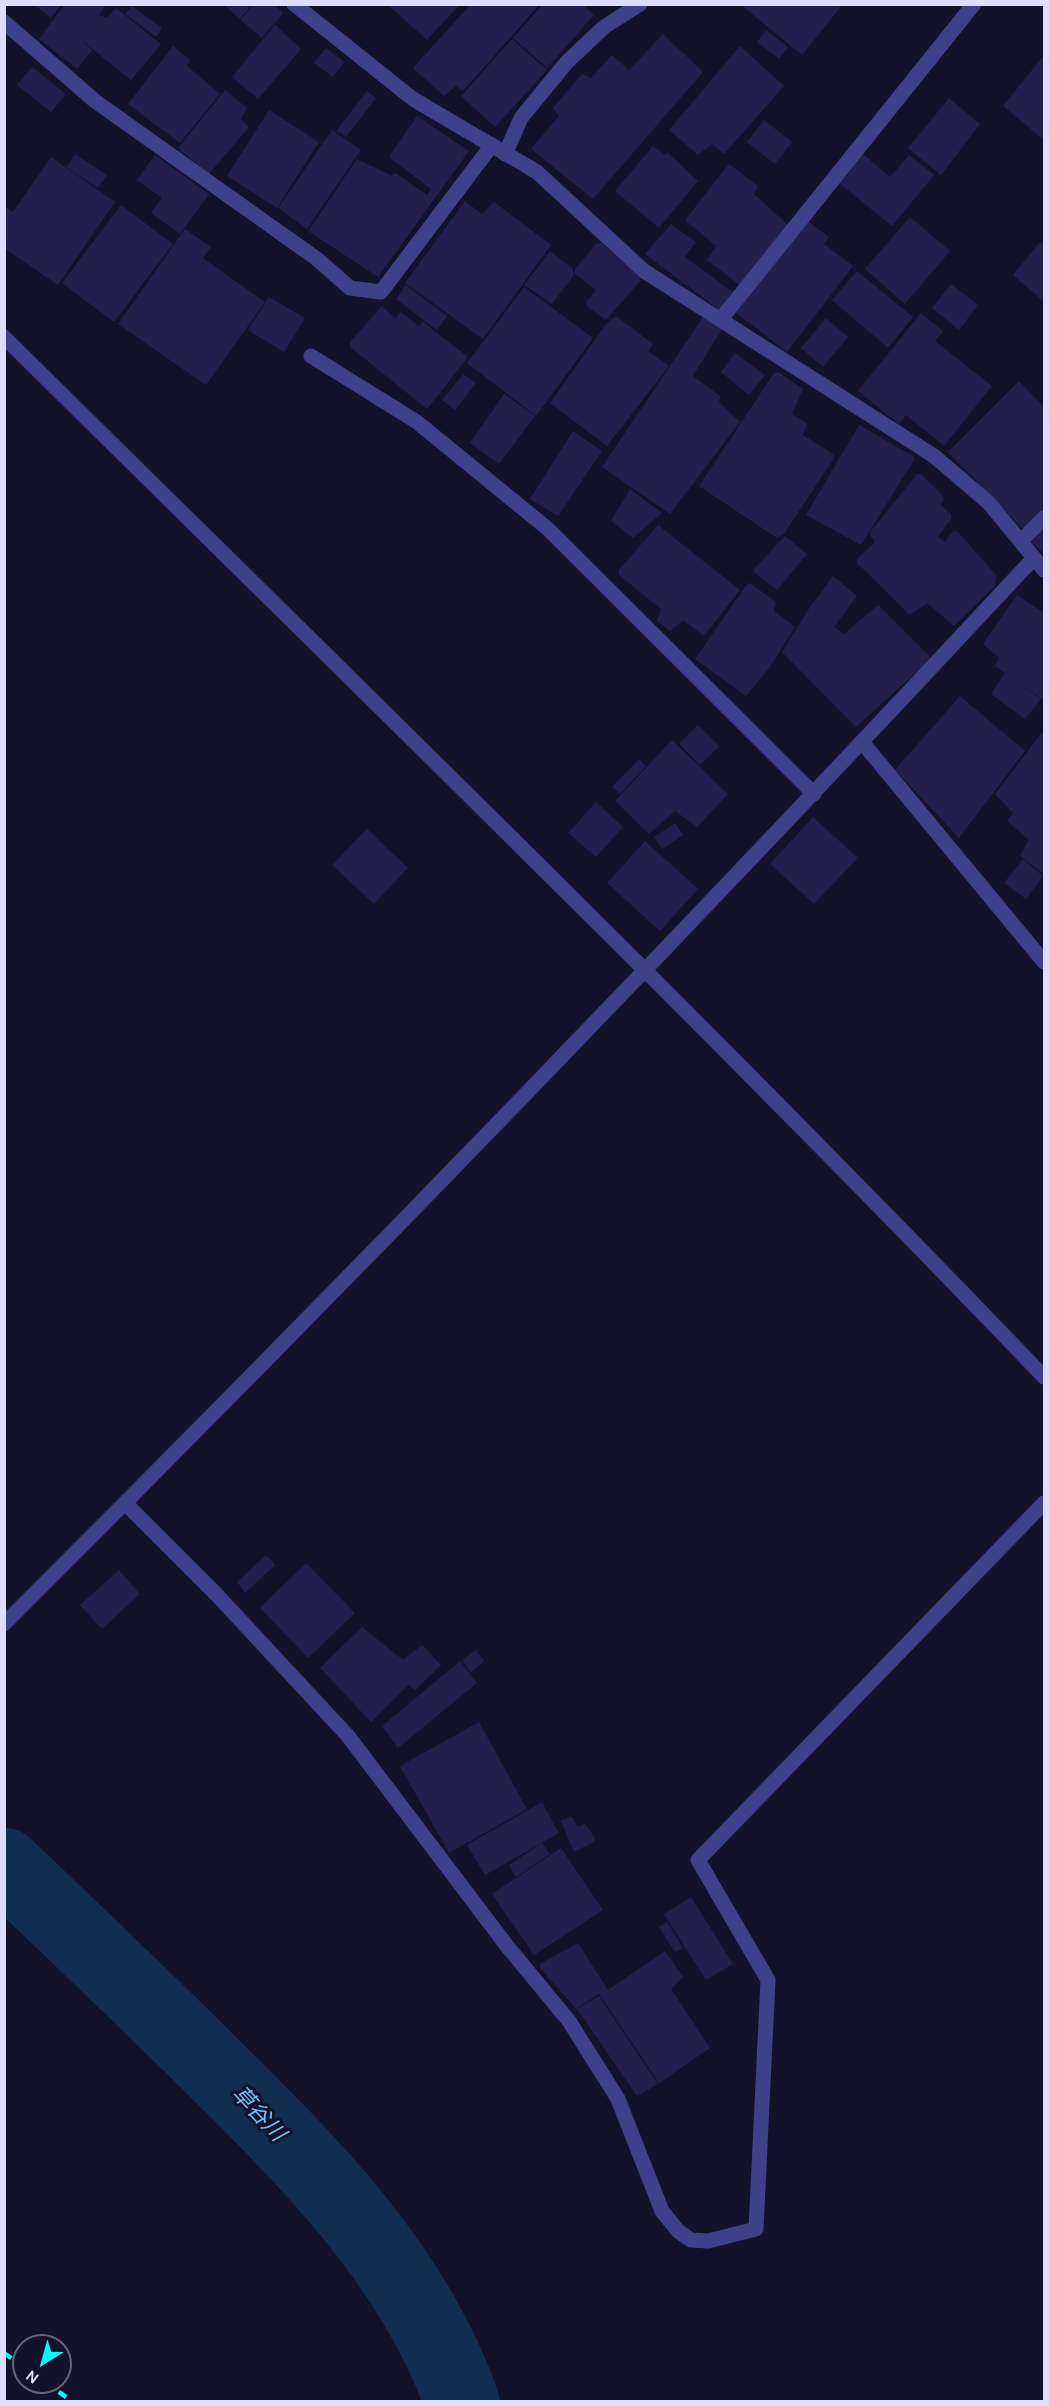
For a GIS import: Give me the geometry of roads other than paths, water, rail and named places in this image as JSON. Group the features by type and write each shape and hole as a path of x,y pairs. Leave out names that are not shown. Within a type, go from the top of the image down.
{"street":[{"path":"4,1624 646,970 862,742 1039,564 989,503 934,456 644,271 537,172 413,99 294,4"},
{"path":"505,154 521,118 566,63 604,27 640,4"},
{"path":"720,319 974,4"},
{"path":"4,22 95,101 317,259 350,288 381,292 492,145"},
{"path":"4,337 646,970 1044,1377"},
{"path":"311,356 417,422 548,529 814,794"},
{"path":"1021,541 1044,518"},
{"path":"862,742 1044,962"},
{"path":"125,1503 216,1594 348,1736 507,1946 569,2021 618,2099 662,2211 678,2231 691,2240 708,2241 756,2229 768,1980 698,1860 1044,1503"}],"waterway":[{"name":"草谷川","path":"4,1865 278,2132 351,2214 385,2257 415,2303 441,2351 462,2402"}],"railway":[{"path":"4,2353 12,2359"},
{"path":"62,2394 73,2402"}]}
